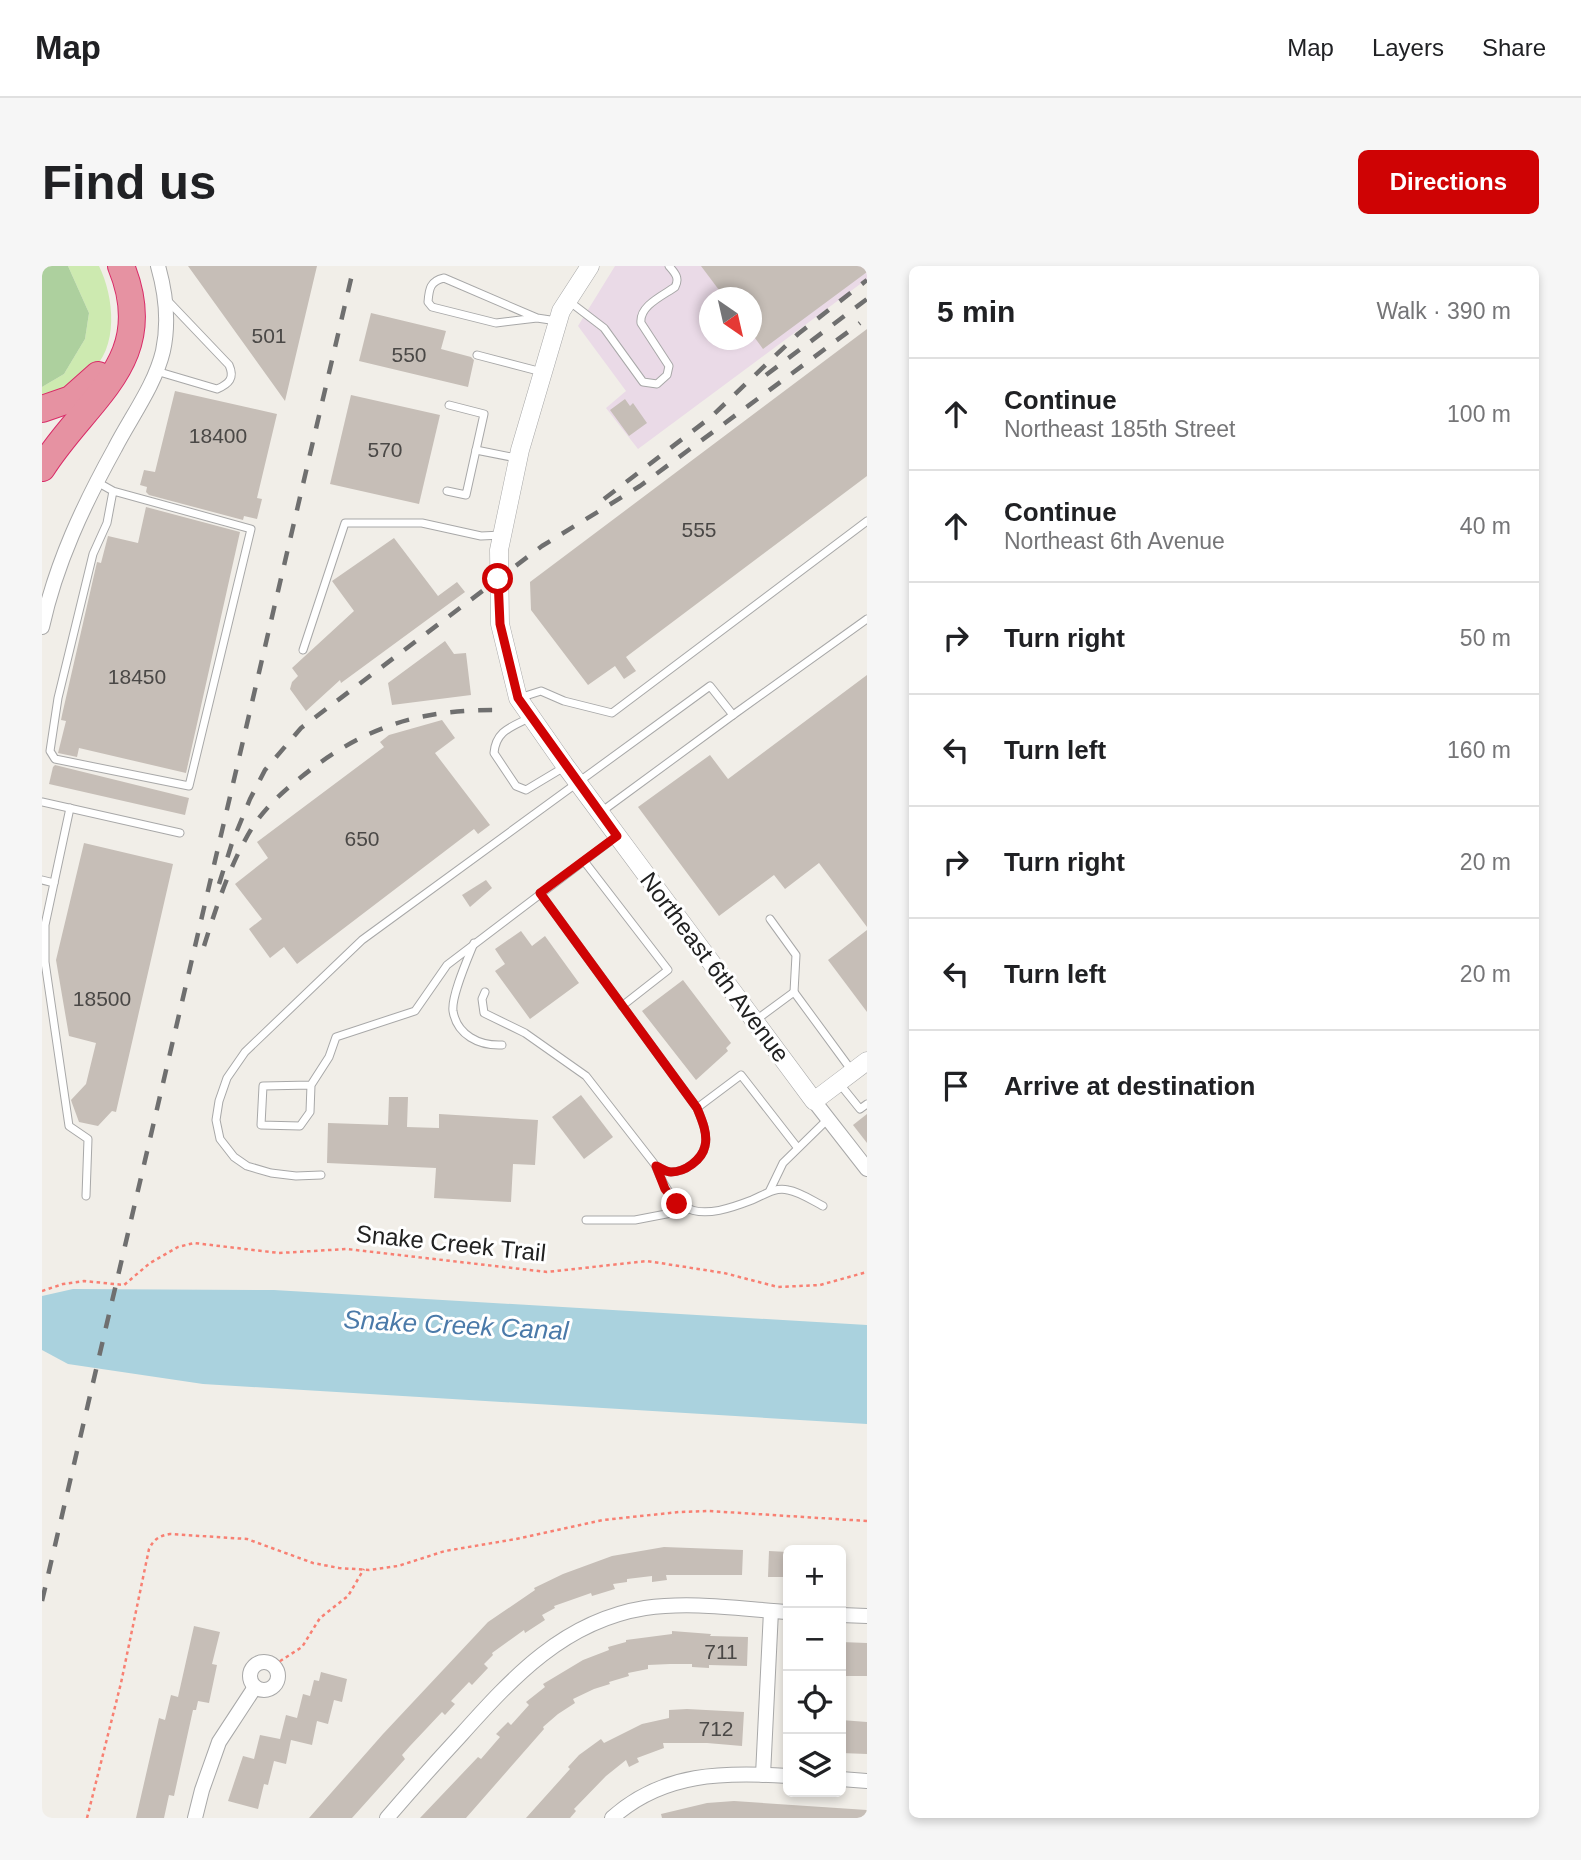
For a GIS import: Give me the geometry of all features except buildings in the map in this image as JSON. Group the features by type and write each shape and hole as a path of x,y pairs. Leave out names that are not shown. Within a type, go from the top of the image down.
{"highway":[{"path":"42,409 80,393 99,375 110,357 117,338 120,310 115,287 105,266"},
{"path":"42,468 110,381 122,361 130,340 133,317 128,285 121,266"}],"street":[{"path":"42,627 61,563 97,482 156,371 166,329 165,298 158,266"},
{"path":"518,698 500,624 499,550 519,458 558,321 584,270"},
{"name":"Northeast 6th Avenue","path":"518,698 617,836 867,1169"},
{"path":"814,1101 853,1072"},
{"path":"387,1818 519,1672 564,1639 588,1626 643,1608 673,1605 783,1612"},
{"path":"763,1774 771,1611"},
{"path":"846,1615 867,1616"},
{"path":"195,1818 219,1742 255,1687 250,1675 254,1667 261,1662 274,1665"},
{"path":"612,1818 642,1796 691,1778 721,1773 783,1776"},
{"path":"846,1779 867,1781"}],"lane":[{"path":"568,300 604,328 643,382 657,384 667,376 669,366 641,323 641,318 645,309 678,282 670,266"},
{"path":"537,318 444,278 436,280 430,287 428,302 432,307 496,323 537,318 558,321"},
{"path":"156,371 217,389 232,379 229,365 165,298"},
{"path":"477,355 543,372"},
{"path":"447,491 466,495 484,414 449,405"},
{"path":"476,450 519,458"},
{"path":"97,482 113,491 251,529 189,786 55,759 50,751 58,698 93,554 107,523 113,491"},
{"path":"518,698 541,691 564,701 612,713 867,521"},
{"path":"303,650 345,523 422,523 481,536 502,535"},
{"path":"600,813 867,619"},
{"path":"320,1175 296,1176 247,1166 227,1149 220,1139 216,1120 227,1078 245,1052 362,940 710,686 733,715"},
{"path":"531,717 505,730 495,741 494,753 516,786 526,790 565,765"},
{"path":"42,802 180,833"},
{"path":"70,808 45,925 45,962 69,1126 88,1139 86,1196"},
{"path":"311,1085 263,1086 261,1125 300,1126 310,1112 311,1085 329,1057 336,1037 415,1011 447,965 617,836"},
{"path":"584,860 668,970 622,1006"},
{"path":"42,880 54,883"},
{"path":"540,893 697,1108 704,1127 705,1145 700,1158 685,1169 670,1172 656,1166"},
{"path":"770,919 796,955 794,992 853,1072 860,1109 867,1104"},
{"path":"474,942 460,978 453,1009 458,1023 472,1040 482,1044 502,1045"},
{"path":"485,992 482,999 484,1013 525,1033 586,1076 656,1166 665,1189 677,1204 688,1210"},
{"path":"755,1021 794,992"},
{"path":"697,1108 741,1075 797,1147"},
{"path":"770,1191 783,1163 828,1119"},
{"path":"586,1220 635,1220 688,1210 706,1212 733,1207 770,1191 789,1190 823,1206"}],"path":[{"name":"Snake Creek Trail","path":"42,1291 84,1281 124,1285 150,1263 178,1247 194,1243 279,1253 347,1249 547,1272 647,1261 724,1273 778,1287 820,1285 867,1272"},
{"path":"87,1818 121,1683 149,1549 152,1542 161,1535 247,1539 313,1563 364,1569 398,1566 445,1551 603,1520 679,1512 709,1511 867,1521"},
{"path":"274,1665 302,1647 320,1618 348,1596 364,1569"}],"shaded area":[{"path":"615,266 867,266 867,279 638,449 606,408 626,391 578,326"}],"green space":[{"path":"42,266 68,266 89,313 85,339 64,374 42,387"},
{"path":"68,266 99,266 111,307 110,337 99,363 89,373 42,401 42,387 64,374 85,339 89,313"}],"water":[{"name":"Snake Creek Canal","path":"73,1289 274,1290 867,1325 867,1424 203,1384 68,1364 42,1350 42,1296"}],"railway":[{"path":"42,1601 354,266"},
{"path":"604,499 711,417 798,334 867,280"},
{"path":"766,375 867,299"},
{"path":"219,884 232,843 265,770 301,728 542,546 640,486 860,323"},
{"path":"204,946 225,885 244,842 268,808 300,778 347,745 394,724 444,713 501,710"}],"route":[{"path":"498,579 500,624 518,698 617,836 540,893 697,1108 704,1127 705,1145 700,1158 685,1169 670,1172 656,1166 665,1189 677,1204"}]}
